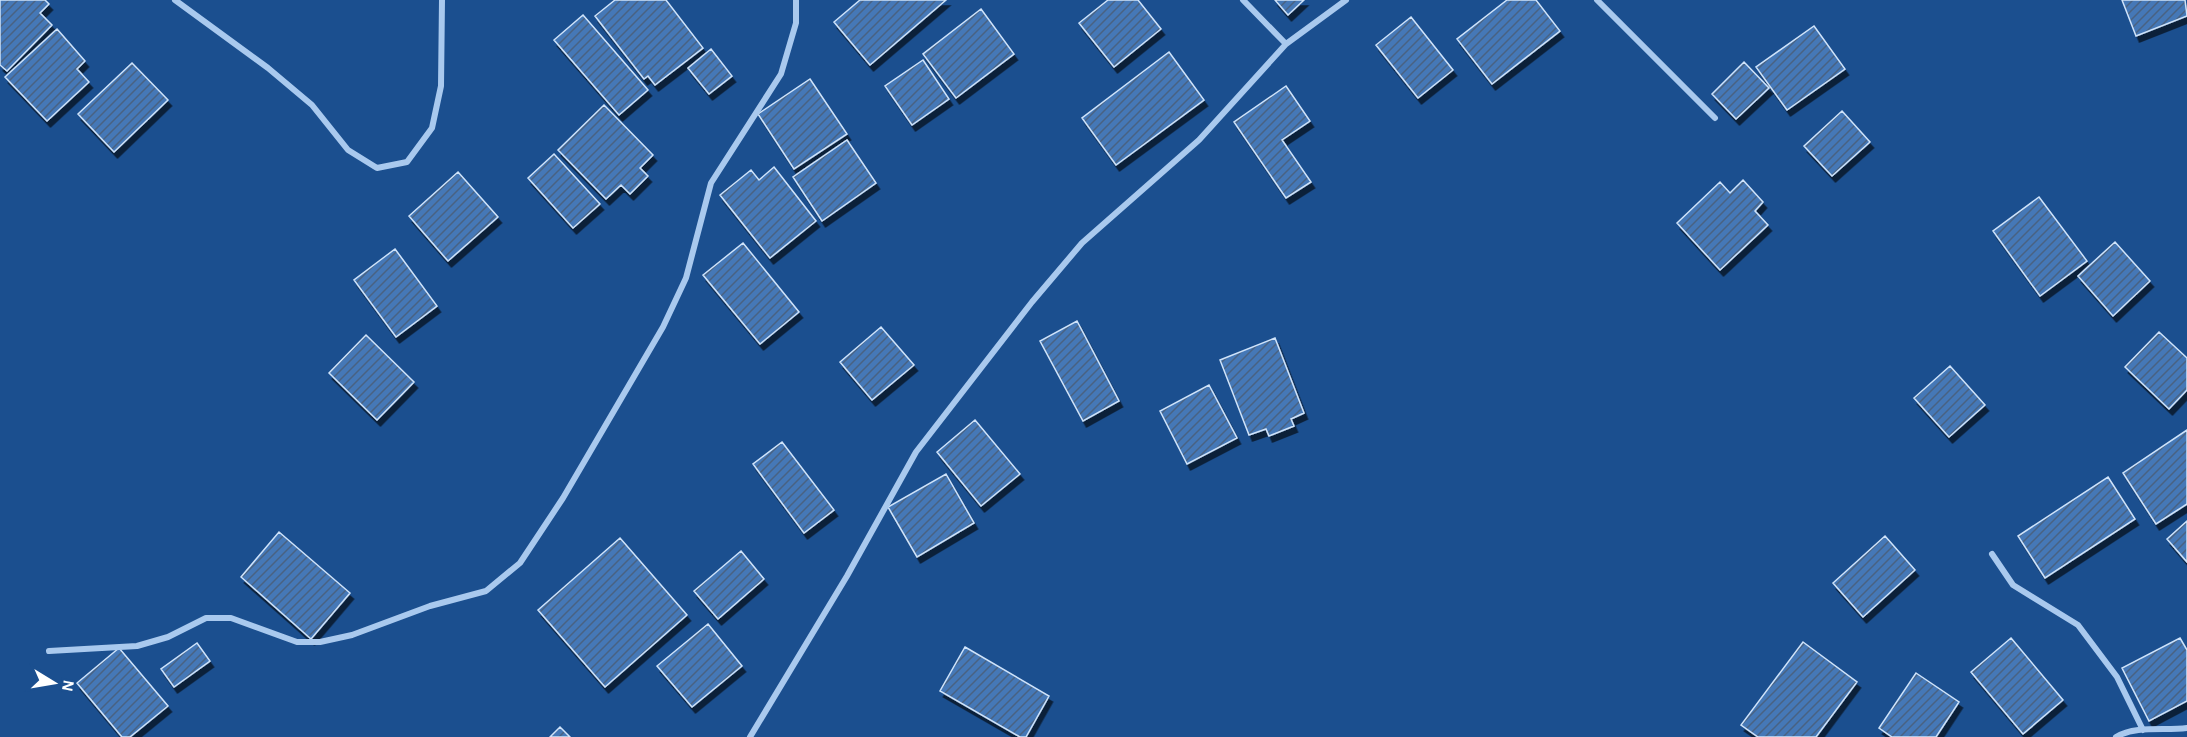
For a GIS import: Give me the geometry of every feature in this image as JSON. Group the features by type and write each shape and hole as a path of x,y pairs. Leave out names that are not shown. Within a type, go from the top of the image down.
{"street":[{"path":"176,0 277,75 312,105 348,150 377,168 407,162 432,128 441,86 442,0"},
{"path":"49,651 137,646 168,637 206,618 231,618 297,642 320,642 352,635 430,606 486,591 520,563 563,498 663,327 686,278 711,183 781,74 796,23 796,0"},
{"path":"1243,0 1286,44"},
{"path":"750,737 847,576 916,452 1032,302 1082,243 1199,140 1286,44 1346,0"},
{"path":"1597,0 1715,118"},
{"path":"1992,554 2013,585 2078,625 2118,677 2143,730"},
{"path":"2116,737 2143,730 2187,728"}],"building":[{"path":"0,0 45,0 49,4 40,13 52,25 7,71 0,65"},
{"path":"615,0 666,0 703,48 655,85 648,76 644,79 595,16"},
{"path":"860,0 946,0 870,65 834,22"},
{"path":"1108,0 1138,0 1161,29 1114,67 1079,23"},
{"path":"1275,0 1304,0 1288,15"},
{"path":"1507,0 1536,0 1560,31 1492,84 1457,39"},
{"path":"2122,0 2185,0 2187,16 2136,36"},
{"path":"981,9 1014,54 956,98 923,54"},
{"path":"583,15 648,90 619,115 554,40"},
{"path":"1411,17 1453,70 1418,98 1376,45"},
{"path":"1814,26 1845,69 1787,110 1756,67"},
{"path":"57,29 85,61 77,69 89,82 47,121 5,77"},
{"path":"711,49 732,76 709,94 688,68"},
{"path":"1169,52 1204,100 1116,165 1082,118"},
{"path":"923,60 949,99 912,125 885,86"},
{"path":"1744,62 1769,88 1736,119 1712,94"},
{"path":"132,63 168,100 114,152 78,114"},
{"path":"810,79 847,134 794,169 758,114"},
{"path":"1286,86 1310,121 1282,140 1311,182 1286,198 1234,122"},
{"path":"604,105 653,155 640,168 648,176 630,194 621,185 606,199 558,150"},
{"path":"1842,111 1870,142 1832,176 1804,146"},
{"path":"847,140 876,183 822,221 793,177"},
{"path":"554,154 600,204 573,228 528,178"},
{"path":"774,167 816,221 770,258 720,195 751,170 759,180"},
{"path":"458,172 498,217 448,261 409,216"},
{"path":"1743,180 1763,202 1755,211 1768,225 1720,270 1677,223 1720,182 1730,193"},
{"path":"2039,197 2087,261 2040,296 1993,231"},
{"path":"2115,242 2150,281 2113,316 2078,276"},
{"path":"743,243 799,312 760,344 703,275"},
{"path":"395,249 437,306 396,337 354,280"},
{"path":"1077,321 1119,401 1083,421 1040,341"},
{"path":"881,327 914,365 872,400 840,362"},
{"path":"2159,332 2187,358 2187,390 2169,409 2125,367"},
{"path":"366,335 414,382 377,420 329,373"},
{"path":"1275,338 1304,413 1291,419 1294,426 1269,436 1266,429 1249,435 1220,360"},
{"path":"1950,366 1985,405 1949,437 1914,398"},
{"path":"1209,385 1237,438 1187,464 1160,411"},
{"path":"975,420 1020,474 981,506 937,452"},
{"path":"2187,430 2187,504 2156,524 2123,473"},
{"path":"782,442 834,510 804,533 753,464"},
{"path":"946,474 974,523 917,557 888,507"},
{"path":"2108,477 2135,519 2045,578 2018,536"},
{"path":"2187,521 2187,562 2167,539"},
{"path":"279,532 350,593 311,639 241,577"},
{"path":"1885,536 1915,570 1863,617 1833,583"},
{"path":"620,538 687,615 605,687 538,610"},
{"path":"741,551 764,579 718,619 694,591"},
{"path":"708,624 742,666 692,707 657,666"},
{"path":"2011,638 2063,700 2023,734 1971,672"},
{"path":"2180,638 2187,650 2187,701 2149,721 2122,668"},
{"path":"1803,642 1857,682 1816,737 1758,737 1741,725"},
{"path":"197,643 210,661 174,687 161,669"},
{"path":"965,647 1049,696 1026,737 1020,737 940,691"},
{"path":"119,648 168,706 130,737 122,737 77,683"},
{"path":"1916,673 1959,702 1936,737 1892,737 1879,728"},
{"path":"560,727 570,737 550,737"}]}
